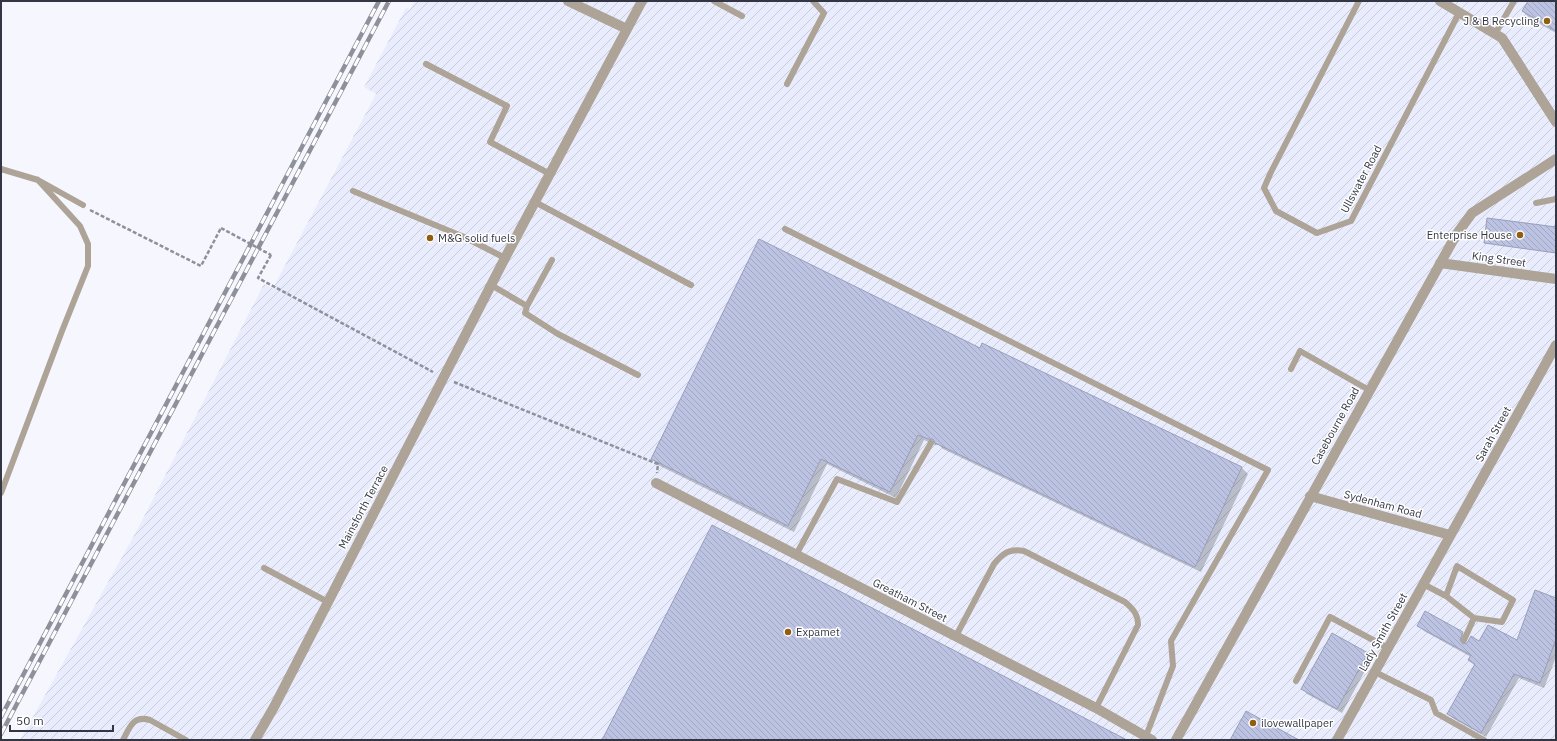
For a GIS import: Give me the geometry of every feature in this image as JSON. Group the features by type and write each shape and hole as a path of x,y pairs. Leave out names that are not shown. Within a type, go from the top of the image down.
{"street":[{"path":"568,1 627,29"},
{"name":"Mainsforth Terrace","path":"256,740 505,258 642,1"},
{"path":"1440,1 1502,38 1556,122"},
{"name":"Casebourne Road","path":"1176,740 1456,235 1472,213 1556,159"},
{"name":"King Street","path":"1440,263 1556,279"},
{"name":"Sarah Street","path":"1450,534 1556,346"},
{"name":"Greatham Street","path":"656,483 1096,708 1148,739"},
{"name":"Sydenham Road","path":"1310,496 1450,534"},
{"name":"Lady Smith Street","path":"1337,740 1450,534"}],"lane":[{"path":"714,1 742,16"},
{"path":"787,84 824,13 813,1"},
{"name":"Ullswater Road","path":"1359,1 1264,188 1276,211 1317,233 1351,221 1459,13"},
{"path":"1495,34 1514,1"},
{"path":"426,64 507,106 490,142 550,174"},
{"path":"1,169 38,180 83,204"},
{"path":"1,493 88,266 88,244 80,226 38,180"},
{"path":"354,191 464,237 505,258"},
{"path":"1536,203 1556,199"},
{"path":"535,202 691,286"},
{"path":"786,229 1268,470 1171,641 1173,666 1148,739"},
{"path":"552,260 527,306 525,313 558,334 638,375"},
{"path":"491,285 527,306"},
{"path":"1291,369 1300,351 1369,390"},
{"path":"796,555 837,479 897,502 931,443"},
{"path":"956,636 994,564 1002,555 1015,549 1024,551 1125,602 1133,609 1138,618 1138,625 1096,708"},
{"path":"1423,584 1446,596 1474,618 1502,622 1513,600 1457,566 1446,596"},
{"path":"264,568 328,602"},
{"path":"1296,681 1330,617 1388,648"},
{"path":"1464,640 1474,618"},
{"path":"1375,672 1432,700 1436,713 1484,740"},
{"path":"123,740 132,723 138,719 144,718 186,740"}],"path":[{"path":"83,204 88,209 201,266 221,228 271,255 258,278 444,378 658,464 656,483"}],"shaded area":[{"path":"415,1 1556,1 1556,740 20,740 136,532 264,284 273,288 376,94 364,87 406,8 410,9"}],"building":[{"name":"J & B Recycling","path":"1528,1 1556,1 1556,31 1522,11"},
{"name":"Enterprise House","path":"1487,218 1556,227 1556,253 1484,243"},
{"path":"759,239 980,348 982,343 1242,467 1195,567 935,443 933,439 928,439 918,435 890,492 821,459 788,526 651,459"},
{"name":"Expamet","path":"712,525 1127,740 602,740"},
{"path":"1535,590 1556,598 1556,639 1540,683 1514,674 1481,733 1447,714 1475,664 1468,660 1471,655 1417,626 1425,611 1463,632 1460,640 1463,644 1467,643 1471,636 1479,641 1488,625 1517,640"},
{"path":"1332,633 1368,653 1337,709 1301,689"},
{"name":"ilovewallpaper","path":"1246,711 1299,740 1230,740"}],"railway":[{"path":"1,717 379,1"},
{"path":"1,734 389,1"}],"place":[{"name":"J & B Recycling","path":"1547,21"},
{"name":"Enterprise House","path":"1520,235"},
{"name":"M&G solid fuels","path":"430,238"},
{"name":"Expamet","path":"788,632"},
{"name":"ilovewallpaper","path":"1253,723"}]}
